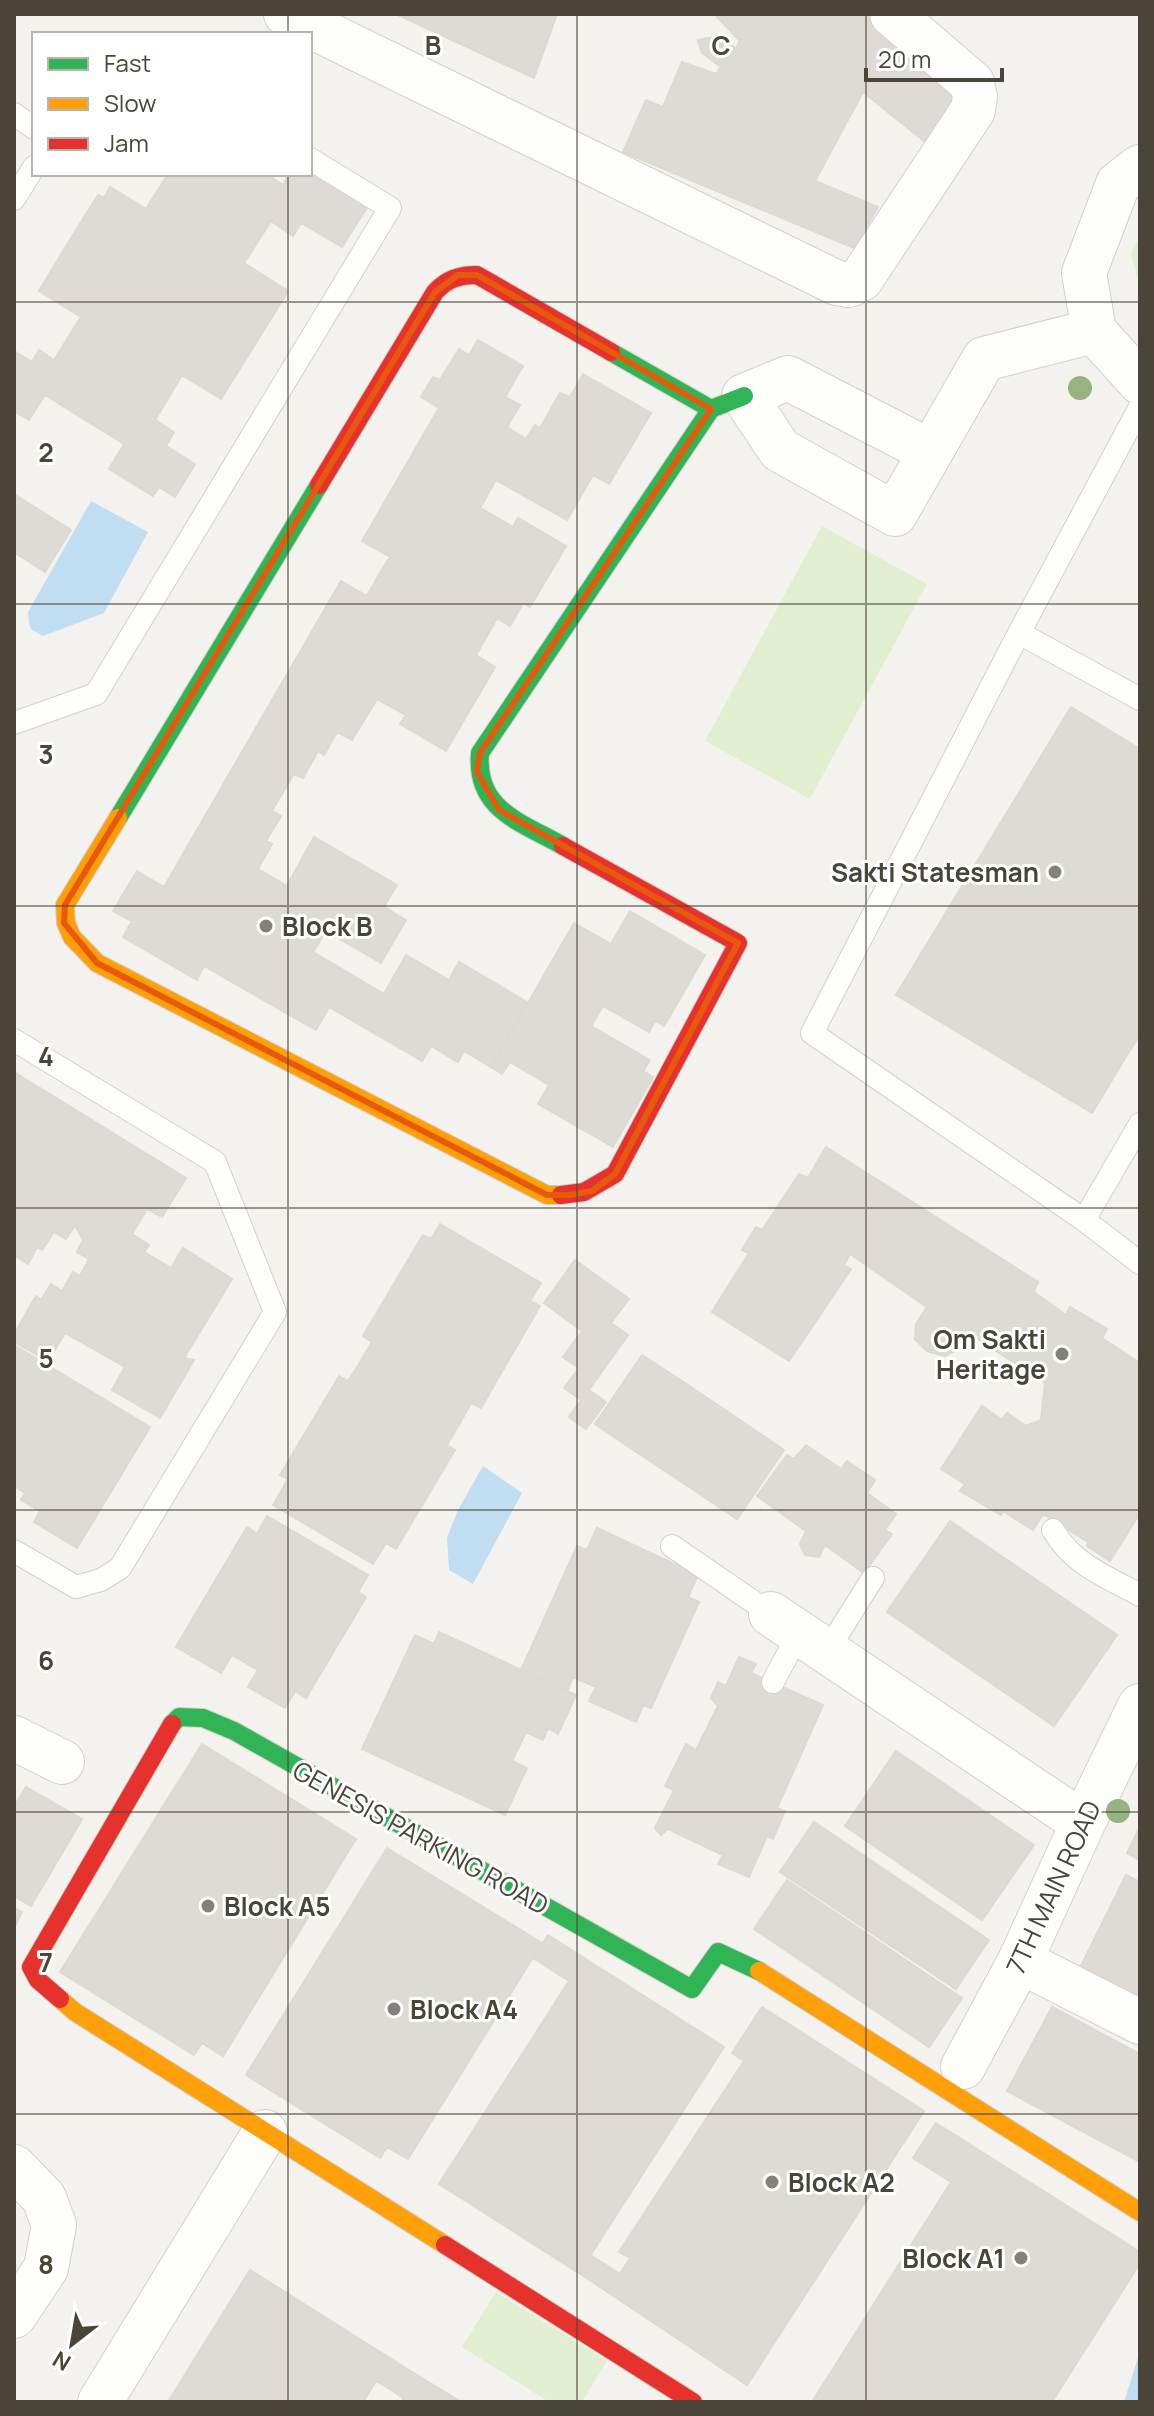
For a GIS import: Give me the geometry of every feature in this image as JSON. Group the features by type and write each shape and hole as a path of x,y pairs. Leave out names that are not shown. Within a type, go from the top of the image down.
{"street":[{"path":"286,14 837,283 849,285 861,279 973,110 975,97 972,83 892,14"},
{"path":"1140,167 1118,184 1084,273 1094,331 1140,382"},
{"path":"931,452 788,378 728,402 480,753 477,772 485,794 499,810 738,943 615,1174 592,1191 547,1195 97,963 81,949 64,923 65,905 445,281 458,275 477,275 728,402 780,450 895,514 931,452 984,359 1094,331"},
{"path":"799,1633 1083,1823"},
{"name":"7TH MAIN ROAD","path":"963,2067 1020,1961 1140,1706"},
{"name":"GENESIS PARKING ROAD","path":"693,2402 75,2012 38,1980 31,1967 167,1730 179,1717 203,1718 234,1731 692,1989 718,1952 752,1967 1140,2212"},
{"path":"14,1738 62,1762"},
{"path":"1020,1961 1140,2022"},
{"path":"100,2402 265,2132"},
{"path":"14,2167 44,2198 54,2225 46,2268 14,2316"}],"lane":[{"path":"14,114 32,127"},
{"path":"14,723 96,694 390,208 312,160"},
{"path":"14,199 32,170"},
{"path":"1140,407 812,1033 1084,1220 1140,1263"},
{"path":"1019,633 1140,699"},
{"path":"14,1040 215,1162 275,1312 120,1568 101,1580 76,1587 14,1551"},
{"path":"1084,1220 1140,1124"},
{"path":"1053,1530 1074,1558 1140,1595"},
{"path":"672,1546 799,1633"},
{"path":"773,1682 799,1633 873,1578"}],"highlighted area":[{"path":"458,275 477,275 711,409 480,753 477,772 499,810 738,943 615,1174 592,1191 570,1195 547,1195 97,963 64,923 65,905 435,292"}],"green space":[{"path":"1140,236 1140,289 1131,253"},
{"path":"822,526 927,584 810,799 705,741"},
{"path":"496,2292 607,2361 582,2402 549,2402 462,2347"}],"water":[{"path":"91,501 148,532 104,613 43,636 32,630 28,612"},
{"path":"483,1466 522,1493 473,1584 449,1570 447,1538 458,1510"},
{"path":"1140,2351 1140,2402 1124,2402"}],"building":[{"path":"396,14 557,14 534,78"},
{"path":"720,14 870,14 963,98 929,145 863,92 815,181 878,207 854,248 623,152 646,100 663,107 682,62 716,74 721,67 702,53 698,40 714,37 736,48 740,41 717,17"},
{"path":"312,171 368,206 342,247 301,223 293,236 271,221 244,263 288,291 254,346 73,235 98,195 104,198 110,187 146,209 167,176 269,176 283,185 288,176 312,176"},
{"path":"73,235 254,346 221,399 182,375 155,420 174,432 166,446 195,464 175,497 159,487 153,496 109,469 124,444 45,395 29,420 14,411 14,351 32,362 39,350 54,360 81,317 39,291"},
{"path":"478,340 523,366 505,397 520,405 507,427 526,439 535,425 540,428 560,393 570,397 583,374 651,413 609,484 593,475 567,520 496,480 480,508 513,527 518,518 566,546 530,607 523,603 510,626 497,618 487,636 380,573 390,557 362,541 439,408 421,397 433,377 440,380 459,349 469,355"},
{"path":"14,494 71,530 45,572 14,552"},
{"path":"380,573 487,636 476,655 495,667 446,751 400,724 406,715 377,699 352,740 337,732 324,755 318,751 303,778 294,774 272,811 224,783 341,581 367,596"},
{"name":"Sakti Statesman","path":"1071,707 1140,749 1140,1034 1092,1113 896,995"},
{"name":"Block B","path":"224,783 281,816 266,841 272,844 258,869 287,886 314,837 397,885 384,907 406,920 381,963 326,931 313,952 384,994 406,955 449,980 459,962 527,1002 491,1067 464,1051 458,1062 431,1046 422,1061 329,1007 316,1030 204,966 197,980 123,937 132,921 113,911 137,871 164,887"},
{"path":"630,911 705,955 664,1026 655,1021 649,1032 603,1006 591,1026 650,1060 643,1071 653,1077 613,1147 538,1104 549,1085 510,1062 502,1074 491,1067 574,923 611,944"},
{"path":"14,1072 186,1178 162,1217 147,1209 132,1234 149,1245 144,1252 171,1268 183,1248 232,1279 184,1358 194,1360 160,1418 112,1390 125,1367 65,1333 48,1361 14,1342 14,1334 36,1296 41,1300 51,1284 62,1291 73,1272 80,1276 89,1259 77,1252 83,1240 75,1225 66,1239 54,1232 42,1250 37,1247 28,1264 14,1255"},
{"name":"Om Sakti Heritage","path":"826,1147 1038,1282 1034,1292 1066,1315 1070,1307 1107,1329 1102,1338 1140,1363 1140,1513 1110,1561 1087,1546 1088,1542 1043,1514 1033,1530 1003,1511 1001,1515 960,1491 965,1484 941,1469 982,1406 1002,1420 1007,1413 1026,1426 1041,1420 1045,1383 967,1332 957,1350 945,1356 927,1351 915,1339 916,1324 927,1307 850,1254 844,1265 851,1269 789,1361 712,1312 749,1253 742,1250 756,1227 762,1230 799,1174 808,1178"},
{"path":"440,1224 541,1283 530,1301 540,1306 481,1408 471,1403 460,1423 359,1364 372,1342 363,1336 423,1235 431,1239"},
{"path":"575,1260 629,1299 611,1323 628,1335 589,1390 606,1402 586,1429 569,1417 581,1400 564,1388 579,1368 563,1357 582,1331 544,1303"},
{"path":"14,1345 150,1427 77,1548 34,1522 40,1511 21,1500 25,1493 14,1486"},
{"path":"642,1355 685,1383 638,1453 595,1424"},
{"path":"359,1364 460,1423 447,1445 455,1450 396,1549 386,1543 373,1564 273,1505 288,1479 280,1475 339,1376 348,1381"},
{"path":"685,1383 734,1416 688,1486 638,1453"},
{"path":"734,1416 784,1450 737,1519 688,1486"},
{"path":"806,1445 841,1469 847,1461 875,1480 867,1493 896,1514 885,1530 892,1534 864,1573 825,1545 819,1557 805,1555 800,1544 806,1531 757,1496 787,1455 794,1459"},
{"path":"267,1516 368,1575 358,1592 366,1597 306,1698 295,1691 285,1708 248,1687 258,1670 232,1655 221,1673 176,1647 247,1527 257,1534"},
{"path":"950,1521 1117,1635 1054,1726 887,1612"},
{"path":"597,1528 698,1575 688,1597 699,1602 651,1708 643,1705 636,1722 589,1701 596,1687 573,1677 567,1691 521,1670 577,1546 587,1550"},
{"path":"439,1632 576,1695 558,1734 548,1728 543,1740 526,1732 512,1761 527,1768 505,1815 362,1749 415,1635 434,1644"},
{"path":"739,1657 756,1664 751,1673 823,1705 777,1808 785,1811 773,1839 767,1836 749,1877 718,1864 723,1855 668,1829 661,1835 655,1828 674,1790 665,1786 686,1744 696,1750 718,1706 711,1698 718,1682 726,1686"},
{"name":"Block A5","path":"202,1744 356,1839 223,2056 202,2043 194,2055 60,1972"},
{"path":"896,1751 1034,1845 982,1920 845,1826"},
{"path":"26,1787 82,1819 31,1906 14,1896 14,1807"},
{"path":"814,1822 989,1940 956,1989 780,1872"},
{"path":"1140,1827 1140,1860 1127,1853"},
{"name":"Block A4","path":"387,1848 542,1943 408,2159 387,2147 380,2158 246,2075"},
{"path":"1126,1875 1140,1882 1140,2003 1078,1972"},
{"path":"787,1880 962,1998 929,2047 754,1929"},
{"path":"14,1908 22,1912 14,1928"},
{"path":"548,1935 724,2047 579,2273 439,2184 569,1981 533,1958"},
{"name":"Block A2","path":"762,2007 924,2111 747,2385 579,2273 590,2255 620,2274 630,2258 619,2252 744,2061 732,2053"},
{"path":"1052,2007 1140,2054 1140,2162 1007,2091"},
{"name":"Block A1","path":"936,2123 1140,2252 1140,2263 1052,2402 812,2402 951,2182 913,2158"},
{"path":"250,2270 404,2367 390,2389 376,2381 363,2402 168,2402"},
{"path":"404,2367 461,2402 401,2402 403,2398 390,2389"}],"traffic: fast":[{"path":"611,352 711,409 744,396"},
{"path":"563,846 517,821 493,801 480,772 480,753 711,409"},
{"path":"118,818 319,485"},
{"path":"172,1724 179,1717 203,1718 234,1731 692,1989 718,1952 759,1971"}],"traffic: slow":[{"path":"118,818 65,905 66,923 72,937 97,963 547,1195 561,1195"},
{"path":"759,1971 1140,2212"},
{"path":"60,1999 75,2012 445,2245"}],"traffic: jam":[{"path":"319,485 435,292 454,279 477,275 611,352"},
{"path":"561,1195 584,1192 615,1174 738,943 563,846"},
{"path":"60,1999 38,1980 31,1967 172,1724"},
{"path":"445,2245 693,2402"}],"place":[{"name":"Sakti Statesman","path":"1055,872"},
{"name":"Block B","path":"266,926"},
{"name":"Om Sakti Heritage","path":"1062,1354"},
{"name":"Block A5","path":"208,1906"},
{"name":"Block A4","path":"394,2009"},
{"name":"Block A2","path":"772,2182"},
{"name":"Block A1","path":"1021,2258"}]}
